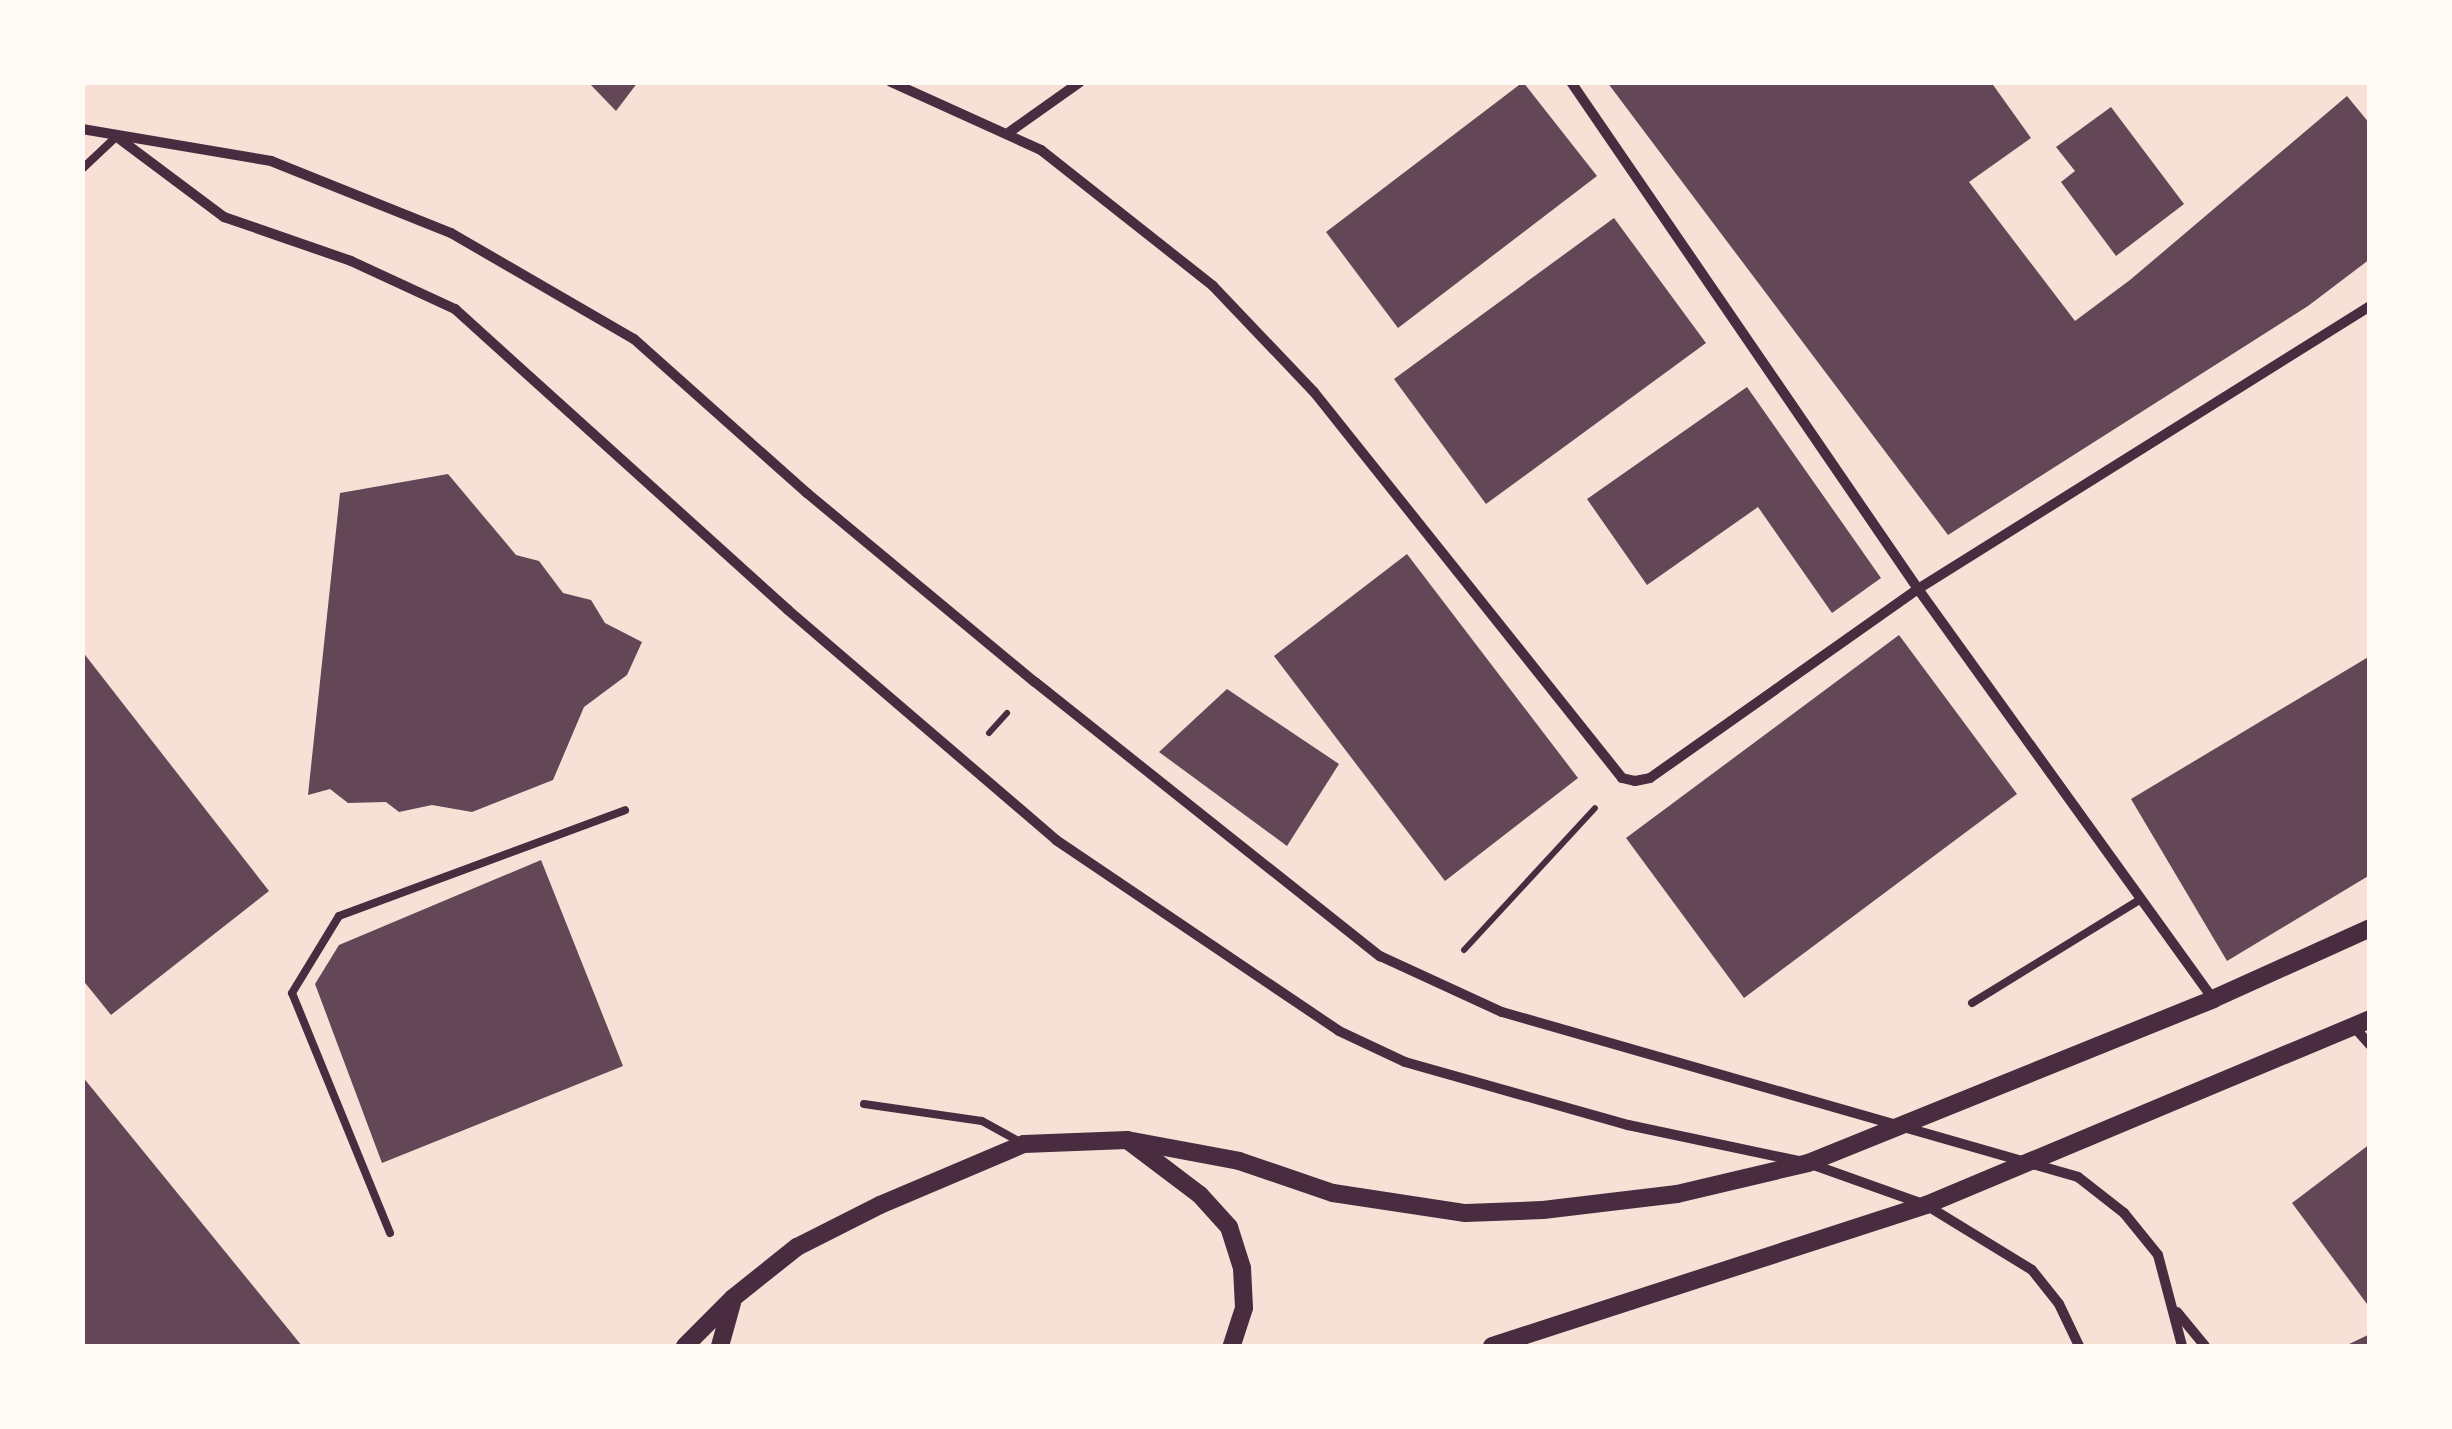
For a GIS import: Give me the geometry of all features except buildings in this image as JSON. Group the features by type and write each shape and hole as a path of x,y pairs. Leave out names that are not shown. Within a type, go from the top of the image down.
{"street":[{"path":"892,82 1041,150 1212,286 1314,392 1622,778 1635,781 1650,778 1918,588 2370,306"},
{"path":"1008,133 1080,82"},
{"path":"1572,82 1918,588 2212,999"},
{"path":"82,129 271,160 450,233 634,339 808,493 1035,682 1380,956 1502,1012 2078,1176 2124,1213 2158,1254 2182,1346"},
{"path":"116,137 224,217 351,261 455,310 1056,840 1340,1031 1405,1062 1628,1125 1808,1162 1926,1205 2032,1270 2059,1304 2079,1346"},
{"path":"685,1346 733,1298 797,1247 880,1204 1024,1144 1126,1140 1239,1161 1333,1193 1466,1213 1543,1210 1677,1194 1732,1184 1808,1162 2212,999 2370,928"},
{"path":"1492,1346 1926,1205 2362,1023 2370,1045"},
{"path":"1126,1140 1200,1195 1229,1228 1242,1268 1244,1308 1232,1346"},
{"path":"720,1346 733,1298"},
{"path":"2174,1307 2205,1346"}],"lane":[{"path":"82,169 116,137"},
{"path":"390,1233 292,993 339,916 625,810"},
{"path":"1972,1003 2141,899"},
{"path":"864,1104 982,1121 1024,1144"}],"path":[{"path":"964,761 1035,682"},
{"path":"1436,981 1622,778"}]}
